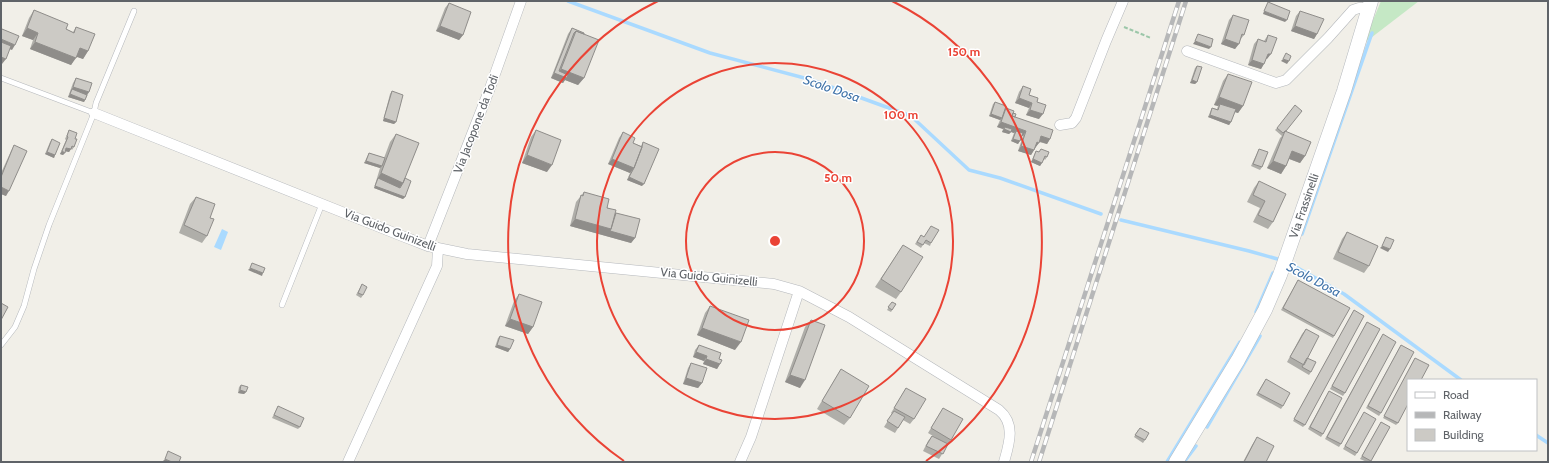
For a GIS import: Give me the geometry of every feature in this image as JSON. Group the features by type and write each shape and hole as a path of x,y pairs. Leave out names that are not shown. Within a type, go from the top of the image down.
{"street":[{"path":"1060,125 1072,124 1076,118 1123,1"},
{"name":"Via Jacopone da Todi","path":"348,462 437,266 433,247 521,2"},
{"path":"1187,51 1276,84 1286,80 1328,38 1353,10 1370,4"},
{"name":"Via Frassinelli","path":"1176,462 1238,360 1265,310 1280,275 1344,92 1370,4"},
{"name":"Via Guido Guinizelli","path":"94,113 433,247 467,254 774,284 799,291 849,317 999,410 1008,419 1011,435 1010,444 1004,462"},
{"path":"740,462 751,436 799,291"}],"lane":[{"path":"1,345 14,327 24,306 34,269 49,225 94,113 96,103 134,12"},
{"path":"1,78 94,113"},
{"path":"282,305 322,204"}],"path":[{"path":"1114,23 1151,38"}],"green space":[{"path":"1381,1 1419,1 1363,44"}],"water":[{"path":"222,229 228,232 221,250 214,247"}],"building":[{"path":"1268,2 1290,11 1287,20 1264,11"},
{"path":"449,3 471,12 463,35 440,26"},
{"path":"34,10 68,24 66,29 74,33 76,27 95,34 88,51 80,48 76,58 35,42 38,33 27,28"},
{"path":"1300,11 1324,19 1317,34 1295,26"},
{"path":"1233,15 1249,20 1239,44 1225,39"},
{"path":"572,28 584,34 576,31 574,33 559,71 568,75 567,78 554,73"},
{"path":"2,29 19,36 15,45 1,39"},
{"path":"576,31 599,40 584,78 561,69"},
{"path":"1198,34 1213,39 1211,47 1195,41"},
{"path":"1268,35 1277,38 1271,54 1268,54 1264,64 1252,60 1258,39 1266,42"},
{"path":"1,42 11,46 6,59 1,57"},
{"path":"1286,53 1291,56 1289,61 1283,59"},
{"path":"1197,66 1202,67 1197,82 1192,80"},
{"path":"1228,74 1252,82 1243,106 1219,97"},
{"path":"76,78 92,83 89,92 73,87"},
{"path":"1023,86 1031,89 1029,95 1038,98 1037,102 1046,105 1043,114 1030,110 1032,103 1019,98"},
{"path":"72,89 87,95 85,100 70,94"},
{"path":"392,91 403,95 396,122 384,118"},
{"path":"995,102 1006,106 1002,118 991,114"},
{"path":"1220,104 1236,109 1231,122 1210,115 1212,108 1218,110"},
{"path":"1295,105 1302,111 1283,133 1277,128"},
{"path":"1006,108 1014,111 1012,116 1053,130 1050,139 1041,136 1039,143 1037,142 1034,150 1021,146 1026,131 1001,122"},
{"path":"1005,127 1012,129 1011,132 1004,129"},
{"path":"69,130 77,133 75,139 77,139 74,147 72,146 71,149 66,148 65,153 62,151 68,137"},
{"path":"536,130 561,140 552,165 527,155"},
{"path":"1016,131 1023,133 1020,141 1013,139"},
{"path":"1285,131 1311,142 1305,156 1292,151 1286,166 1273,161"},
{"path":"623,132 635,138 633,143 642,147 634,168 612,159"},
{"path":"396,134 419,143 403,183 381,173"},
{"path":"52,139 60,143 55,155 47,152"},
{"path":"643,142 659,149 644,184 629,177 634,168"},
{"path":"14,145 27,151 9,191 1,187 1,177"},
{"path":"1041,149 1049,152 1047,157 1045,156 1042,163 1033,159 1036,151 1039,152"},
{"path":"1259,149 1268,152 1262,167 1253,164"},
{"path":"369,153 385,158 382,166 366,161"},
{"path":"378,178 400,188 405,178 411,181 405,197 375,186"},
{"path":"1259,181 1286,194 1273,222 1258,215 1265,201 1253,195"},
{"path":"584,192 609,199 607,208 616,210 611,229 575,219 581,195 583,196"},
{"path":"196,197 215,204 210,218 214,219 207,236 184,225"},
{"path":"616,213 640,219 635,238 610,231"},
{"path":"931,226 939,230 931,243 926,240 923,245 917,242 921,235 924,237"},
{"path":"1347,232 1378,246 1369,266 1338,252"},
{"path":"1386,237 1394,240 1390,249 1382,246"},
{"path":"903,245 923,257 901,292 881,279"},
{"path":"252,263 265,268 263,273 250,268"},
{"path":"1298,280 1350,308 1334,336 1283,308"},
{"path":"362,284 367,287 363,295 358,293"},
{"path":"519,294 542,302 533,327 510,319"},
{"path":"892,302 896,304 892,310 888,307"},
{"path":"1,303 8,307 1,320"},
{"path":"710,306 749,320 741,342 702,328"},
{"path":"1354,310 1364,316 1305,425 1294,419"},
{"path":"811,320 825,325 805,380 790,375"},
{"path":"1367,322 1380,329 1345,393 1332,386"},
{"path":"1306,329 1319,336 1304,365 1290,357"},
{"path":"1383,334 1396,342 1341,444 1327,437"},
{"path":"500,336 514,340 510,349 497,345"},
{"path":"699,345 721,353 719,359 722,360 720,364 706,359 707,356 696,352"},
{"path":"1401,345 1414,352 1381,413 1368,406"},
{"path":"1307,358 1316,362 1311,372 1302,367"},
{"path":"1415,358 1429,365 1422,379 1407,379 1407,406 1398,423 1384,416"},
{"path":"691,363 707,368 702,383 686,378"},
{"path":"841,369 869,386 850,418 822,401"},
{"path":"1266,379 1290,393 1283,406 1258,393"},
{"path":"241,385 248,387 246,392 240,390"},
{"path":"906,388 926,399 914,419 894,408"},
{"path":"1329,391 1342,398 1323,434 1310,427"},
{"path":"278,406 304,418 300,427 274,415"},
{"path":"943,408 963,419 951,440 931,428"},
{"path":"894,411 905,417 898,428 887,421"},
{"path":"1364,412 1376,419 1357,453 1345,446"},
{"path":"1381,422 1390,427 1371,461 1362,456"},
{"path":"1140,428 1149,433 1145,440 1135,435"},
{"path":"932,436 948,444 943,454 926,446"},
{"path":"1257,437 1274,446 1266,462 1244,462"},
{"path":"168,451 181,457 179,462 172,462 165,459"}],"waterway":[{"name":"Scolo Dosa","path":"568,1 710,53 812,80 911,116 969,170 1000,178 1101,214"},
{"path":"1302,234 1372,33"},
{"name":"Scolo Dosa","path":"1121,220 1281,260"},
{"name":"Scolo Dosa","path":"1287,262 1344,294 1460,379"},
{"path":"1256,312 1273,273"},
{"path":"1207,427 1260,336"},
{"path":"1167,462 1240,342"},
{"name":"Scolo Dosa","path":"1537,436 1548,443"},
{"path":"1184,462 1196,446"}],"railway":[{"path":"1031,462 1179,1"},
{"path":"1039,462 1186,1"}]}
